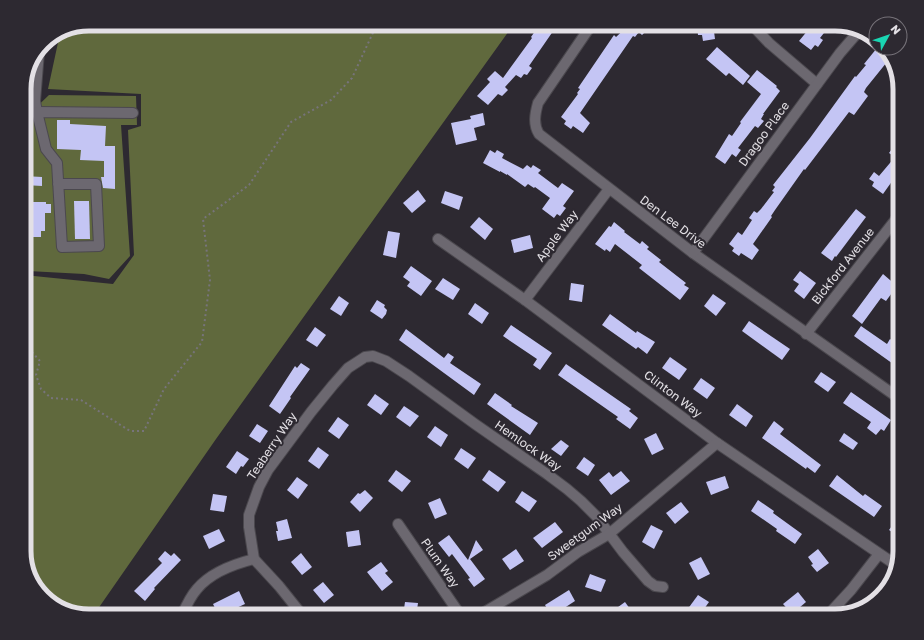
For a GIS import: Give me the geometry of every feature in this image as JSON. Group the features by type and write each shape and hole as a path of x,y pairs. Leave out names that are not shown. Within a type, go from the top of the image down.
{"street":[{"name":"Den Lee Drive","path":"587,31 538,103 535,112 535,126 540,134 608,189 693,253 893,394"},
{"path":"757,31 769,44 817,84"},
{"name":"Dragoo Place","path":"693,253 840,53 856,35"},
{"path":"38,61 35,101 36,112 46,149 57,163 58,184 62,247 98,246 96,184 58,184"},
{"path":"36,112 133,113"},
{"name":"Apple Way","path":"525,300 608,189"},
{"name":"Bickford Avenue","path":"806,334 893,223"},
{"name":"Clinton Way","path":"438,239 525,300 717,443 892,562"},
{"name":"Hemlock Way","path":"357,362 365,357 373,356 386,361 552,478 581,501 596,516 623,552 648,581 656,586 663,587"},
{"name":"Teaberry Way","path":"254,559 249,528 249,515 259,487 278,456 315,406 348,368 357,362"},
{"name":"Sweetgum Way","path":"490,609 547,575 578,552 609,534 717,443"},
{"name":"Plum Way","path":"398,524 456,609"},
{"path":"834,609 880,554"},
{"path":"185,609 189,600 198,588 209,578 221,571 254,559 297,609"}],"path":[{"path":"31,351 40,361 36,375 41,389 51,398 81,400 130,431 144,430 164,389 202,342 210,280 203,219 249,185 292,122 331,100 352,78 374,31"}],"green space":[{"path":"509,31 216,439 98,609 81,609 63,603 45,589 35,573 33,566 31,555 31,276 113,284 134,255 128,130 141,126 141,94 48,89 59,40 67,35 78,32"},
{"path":"49,95 136,96 137,125 121,125 130,256 109,279 84,274 31,271 31,112"}],"building":[{"path":"535,31 553,31 529,66 532,68 527,75 524,74 521,78 516,75 505,87 508,90 502,96 498,94 488,105 477,96 490,82 487,79 495,71 503,78 532,38 531,37"},
{"path":"622,31 646,31 642,35 639,32 635,37 633,36 580,113 590,123 583,133 573,126 571,129 564,124 566,121 561,117 578,94 577,93 580,89 578,88 614,35 616,37"},
{"path":"698,31 714,31 715,39 703,41 702,35 698,35"},
{"path":"807,31 826,31 820,38 823,40 818,47 815,45 811,50 799,41"},
{"path":"717,47 750,76 743,85 729,73 726,76 706,59"},
{"path":"870,56 882,56 887,62 866,88 864,92 868,96 854,115 849,112 805,170 804,169 775,210 771,216 772,217 753,244 759,250 752,260 741,253 739,256 732,251 734,248 729,244 738,232 742,235 752,220 749,218 754,211 757,213 761,209 774,192 772,191 775,187 773,185 810,138 855,76 856,77 866,65 864,64"},
{"path":"757,70 777,86 776,87 780,91 763,114 761,119 764,121 758,128 755,126 738,148 741,150 736,157 732,154 725,164 715,157 729,134 732,136 741,123 740,122 761,94 747,82"},
{"path":"483,113 485,125 474,128 477,140 456,145 451,123 471,119 470,116"},
{"path":"57,120 70,120 70,124 106,126 105,146 115,146 115,189 103,188 101,177 104,177 104,161 80,160 81,150 57,149"},
{"path":"893,148 893,156 889,153"},
{"path":"490,150 495,153 497,150 504,154 502,158 523,169 527,165 531,168 533,165 541,170 538,173 558,188 562,183 574,191 563,206 566,208 560,216 557,214 554,218 542,209 550,198 535,187 534,188 528,184 525,187 507,174 483,163"},
{"path":"893,159 893,180 883,194 872,186 874,182 869,179 874,172 879,176"},
{"path":"31,176 42,177 42,186 31,185"},
{"path":"418,190 426,201 412,213 403,203"},
{"path":"445,191 463,197 459,210 441,203"},
{"path":"74,201 89,201 90,239 75,239"},
{"path":"31,202 46,202 46,204 51,204 51,213 45,213 45,231 41,231 41,237 31,237"},
{"path":"856,209 866,217 832,261 821,253"},
{"path":"479,217 493,229 485,240 470,227"},
{"path":"614,222 640,244 642,241 649,247 647,249 661,260 659,262 686,283 684,285 689,288 680,300 639,268 642,265 615,244 610,252 606,249 605,251 595,244"},
{"path":"388,231 400,233 396,258 383,255"},
{"path":"530,235 533,248 514,253 511,240"},
{"path":"411,266 432,281 421,296 407,286 410,282 403,277"},
{"path":"800,271 816,283 804,299 794,291 799,284 793,280"},
{"path":"883,274 893,283 893,291 886,301 881,298 862,324 852,316"},
{"path":"443,278 460,289 453,300 435,289"},
{"path":"571,283 584,285 582,302 569,300"},
{"path":"713,294 726,303 716,316 704,306"},
{"path":"339,296 349,303 341,316 330,309"},
{"path":"377,300 385,305 384,307 387,310 382,319 370,311"},
{"path":"475,303 489,313 482,324 468,314"},
{"path":"610,314 636,333 637,331 655,342 647,354 638,347 636,349 602,325"},
{"path":"749,321 790,349 782,360 742,331"},
{"path":"511,325 552,353 540,370 533,365 537,359 503,336"},
{"path":"861,326 887,344 890,339 893,341 893,364 854,336"},
{"path":"315,327 326,335 317,347 306,340"},
{"path":"406,329 444,358 448,353 454,357 450,363 481,384 474,395 399,340"},
{"path":"670,357 687,369 679,380 662,368"},
{"path":"301,363 310,369 280,414 269,406 295,366 297,368"},
{"path":"566,364 631,409 629,411 638,418 630,429 616,419 618,417 558,375"},
{"path":"821,372 836,382 828,392 814,382"},
{"path":"701,378 715,388 707,399 693,389"},
{"path":"851,392 891,420 884,431 881,429 876,435 867,428 871,422 843,403"},
{"path":"495,393 512,405 511,406 538,423 530,435 487,404"},
{"path":"375,394 389,404 381,415 367,405"},
{"path":"737,404 753,416 746,427 729,415"},
{"path":"404,406 419,416 410,427 396,417"},
{"path":"338,417 349,425 339,439 328,431"},
{"path":"774,421 784,429 780,434 821,465 815,473 807,467 806,469 762,438"},
{"path":"257,424 268,431 260,443 249,436"},
{"path":"435,426 448,435 441,447 427,437"},
{"path":"656,433 664,449 652,455 644,439"},
{"path":"844,433 858,443 853,450 839,441"},
{"path":"561,440 569,446 561,456 551,449"},
{"path":"318,447 329,455 319,469 308,461"},
{"path":"461,448 476,458 468,469 454,459"},
{"path":"237,451 249,459 243,467 241,466 236,474 226,467"},
{"path":"584,457 595,465 588,476 576,468"},
{"path":"396,470 411,481 402,492 388,481"},
{"path":"489,470 506,482 498,492 482,480"},
{"path":"621,471 630,481 611,495 599,480 609,472 613,477"},
{"path":"837,475 863,496 865,494 882,506 874,517 829,486"},
{"path":"725,476 729,488 711,495 706,482"},
{"path":"297,477 308,485 298,499 287,490"},
{"path":"365,490 373,498 360,512 350,502 358,493 360,494"},
{"path":"522,491 537,501 529,512 515,502"},
{"path":"213,494 227,496 224,512 210,510"},
{"path":"440,498 447,514 435,519 428,503"},
{"path":"758,500 802,534 795,544 776,531 777,529 751,511"},
{"path":"681,502 689,512 675,524 666,513"},
{"path":"287,519 292,538 278,541 276,522"},
{"path":"555,522 563,532 542,548 533,538"},
{"path":"651,525 663,531 654,549 642,542"},
{"path":"893,525 893,533 889,530"},
{"path":"219,529 225,541 209,549 203,536"},
{"path":"359,530 361,545 348,547 346,532"},
{"path":"449,535 468,560 476,540 483,550 470,559 485,579 474,587 468,579 470,578 452,554 449,557 438,543"},
{"path":"516,549 524,561 510,570 502,559"},
{"path":"818,549 829,563 817,572 811,565 813,564 808,557"},
{"path":"165,551 171,556 174,553 181,560 154,588 155,589 145,601 134,591 162,563 158,559"},
{"path":"301,553 312,567 302,575 291,562"},
{"path":"701,557 710,574 698,580 689,563"},
{"path":"381,562 388,571 385,573 393,582 382,591 367,572"},
{"path":"590,574 606,580 601,592 585,587"},
{"path":"323,582 334,595 324,603 313,590"},
{"path":"569,590 575,601 563,609 548,609 545,605"},
{"path":"239,591 245,604 234,609 216,609 213,604"},
{"path":"798,592 806,602 798,609 788,609 783,604"},
{"path":"698,595 709,602 704,609 688,609"},
{"path":"405,602 418,603 417,609 404,609"},
{"path":"625,602 630,609 615,609"}]}
